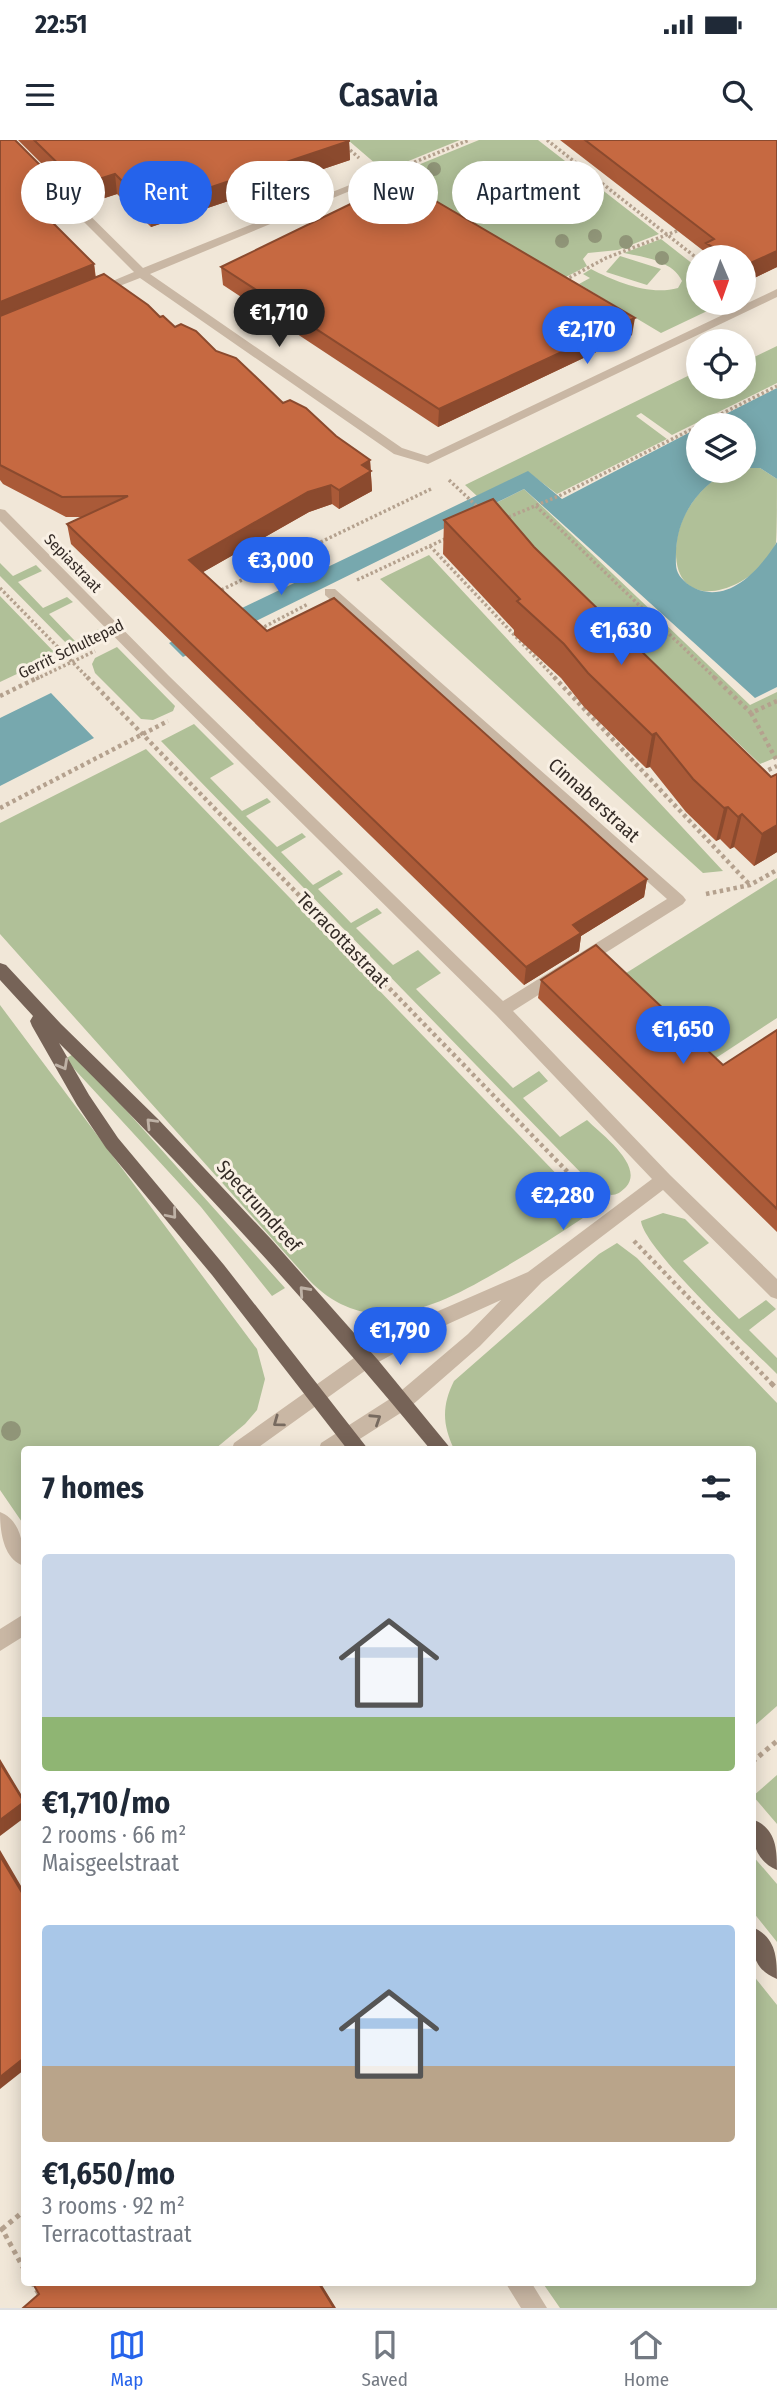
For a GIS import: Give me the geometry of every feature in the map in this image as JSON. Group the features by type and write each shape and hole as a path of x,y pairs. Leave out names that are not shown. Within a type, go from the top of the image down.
{"main road":[{"name":"Spectrumdreef","path":"0,969 30,1006 116,1087 185,1158 367,1359 440,1446"},
{"name":"Spectrumdreef","path":"30,1006 83,1100 112,1143 218,1270 354,1443"},
{"path":"756,1943 777,1968"}],"street":[{"path":"77,299 348,189"},
{"path":"92,224 141,273 398,451 428,460 777,293"},
{"name":"Sepiastraat","path":"0,513 122,637"},
{"name":"Cinnaberstraat","path":"330,592 678,900"},
{"path":"122,637 502,1010 664,1180 777,1291"},
{"path":"502,1010 678,900"},
{"path":"354,1443 474,1340 537,1276 664,1180"},
{"path":"245,1446 367,1359 442,1318 537,1276"},
{"path":"0,1521 21,1552"},
{"path":"0,1641 21,1626"},
{"path":"520,2286 535,2308"}],"path":[{"path":"339,140 364,161"},
{"path":"418,161 469,140"},
{"path":"547,140 686,249"},
{"path":"572,288 561,282 606,258 692,225"},
{"path":"723,413 777,386"},
{"path":"510,530 500,521 561,495 686,432"},
{"path":"449,480 485,514"},
{"path":"538,506 751,713 777,763 761,773"},
{"path":"251,535 283,561"},
{"path":"430,546 750,885"},
{"path":"0,588 71,663"},
{"name":"Gerrit Schultepad","path":"0,696 122,637"},
{"name":"Terracottastraat","path":"71,663 777,1389"},
{"path":"751,713 777,701"},
{"path":"0,808 193,708"},
{"path":"678,900 750,885 777,870"},
{"path":"756,1759 777,1741"},
{"path":"21,2213 1,2230 21,2264"},
{"path":"34,2286 47,2308"}],"green space":[{"path":"348,140 460,140 409,161 372,161"},
{"path":"479,140 538,140 565,161 452,161 452,212 438,204 438,161 428,161"},
{"path":"604,191 659,234 618,250 588,253 583,259 587,266 564,278 472,224 604,224"},
{"path":"661,239 686,259 686,315 699,315 661,333 579,284 590,278 583,274 591,269 611,279 645,289 678,288 682,281 678,274 665,264 624,253"},
{"path":"620,256 661,269 647,285 606,272"},
{"path":"777,346 777,383 756,393 756,356"},
{"path":"686,377 686,399 745,399 716,413 686,413 686,428 672,435 641,413 636,416 667,439 557,494 528,472 477,496 465,485"},
{"path":"756,468 777,479 776,543 767,559 753,573 736,584 718,590 702,591 688,584 679,571 676,548 685,514 708,485 756,483"},
{"path":"524,489 750,705 777,692 777,757 760,764 490,506"},
{"path":"429,555 723,871 703,873 380,579"},
{"path":"0,563 13,576 36,565 42,571 18,582 43,608 67,597 73,602 49,614 75,641 99,629 104,634 73,649 70,647 0,576"},
{"path":"0,596 57,655 0,682"},
{"path":"117,647 175,706 173,711 153,720 141,719 95,673 92,664 95,658"},
{"path":"194,724 234,764 210,778 242,811 267,798 271,802 246,816 277,847 302,833 306,837 281,852 313,885 339,870 343,874 318,889 351,923 377,908 382,913 356,928 393,965 418,950 441,973 416,989 513,1088 539,1071 548,1081 523,1098 560,1137 587,1120 626,1160 630,1179 624,1189 611,1195 584,1176 161,741"},
{"path":"146,749 570,1188 586,1209 586,1216 472,1286 424,1307 377,1314 354,1309 331,1298 309,1280 0,934 0,823"},
{"path":"777,878 777,1018 713,1060 623,975"},
{"path":"0,1005 257,1349 265,1379 257,1410 219,1446 21,1446 21,1521 0,1490"},
{"path":"75,1053 285,1288 272,1296 201,1207 65,1059"},
{"path":"663,1213 685,1219 709,1243 683,1261 739,1319 766,1300 776,1309 749,1330 777,1358 777,1374 678,1275 647,1235 641,1221"},
{"path":"617,1243 637,1258 777,1403 777,1706 756,1724 756,1446 453,1446 447,1431 447,1398 454,1381 599,1254"},
{"path":"777,1775 777,1824 756,1800 756,1793"},
{"path":"756,1860 777,1884 777,1942 756,1916"},
{"path":"756,1979 777,2005 777,2308 560,2308 545,2286 756,2286"}],"water":[{"path":"777,388 777,479 756,468 756,413 728,413"},
{"path":"686,434 686,483 710,483 685,514 677,539 676,568 687,583 699,590 723,591 745,580 763,562 777,542 777,687 755,698 524,489 183,657 169,643 528,471 562,499"},
{"path":"51,693 94,738 0,786 0,718"}],"building":[{"path":"0,140 15,140 36,161 21,161 21,224 54,224 94,264 0,302"},
{"path":"34,140 349,140 289,161 226,161 226,182 212,187 212,161 119,161 119,178 115,174 105,177 105,161 55,161"},
{"path":"585,140 777,140 777,251 756,261 756,245 706,243 714,239"},
{"path":"438,202 452,211 452,224 475,224 635,318 439,409 221,267 309,224 334,224 334,212 348,205 348,224 438,224"},
{"path":"104,274 175,327 181,324 196,331 216,351 236,358 283,403 290,400 306,408 336,436 370,460 362,465 371,471 339,490 331,485 308,492 189,560 267,631 334,598 647,879 573,925 581,933 526,967 67,524 128,496 62,497 0,465 0,316"},
{"path":"493,499 534,547 771,777 777,774 777,825 762,834 742,814 738,817 728,807 724,808 693,779 656,733 652,735 588,673 564,644 517,601 520,599 444,520"},
{"path":"596,945 723,1065 777,1030 777,1209 541,980"},
{"path":"0,1763 21,1797 21,1804 0,1820"},
{"path":"0,1856 21,1891 21,2060 0,2077"},
{"path":"34,2286 320,2286 334,2308 23,2308 39,2294"}]}
